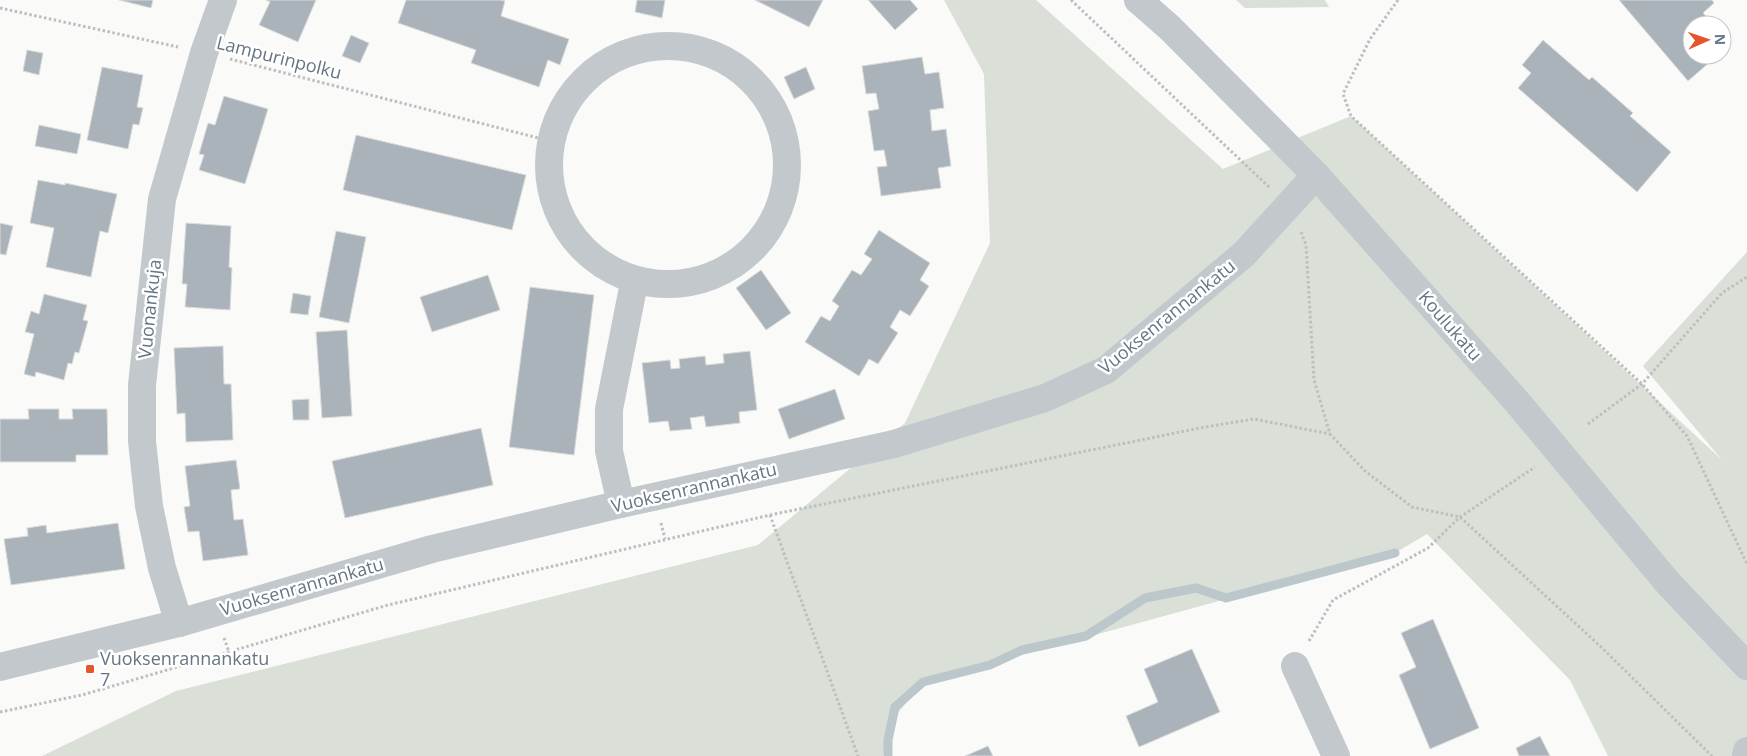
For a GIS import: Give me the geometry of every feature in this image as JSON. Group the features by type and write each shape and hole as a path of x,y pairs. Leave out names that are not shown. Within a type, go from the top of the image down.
{"street":[{"name":"Vuonankuja","path":"180,624 162,568 149,506 142,441 142,386 162,199 204,53 224,0"},
{"name":"Koulukatu","path":"1138,0 1170,28 1316,175 1518,403 1668,583 1747,666"},
{"path":"665,44 705,50 741,69 769,99 785,136 787,177 776,216 753,249 720,272 681,284 634,283 599,263 567,230 550,187 550,141 564,103 591,72 626,52 665,44"},
{"name":"Vuoksenrannankatu","path":"0,667 180,624 432,549 621,504 894,444 1045,398 1106,370 1244,254 1316,175"},
{"path":"621,504 609,451 609,409 634,283"},
{"path":"1294,666 1336,756"},
{"path":"1746,756 1747,751"}],"path":[{"path":"1071,0 1289,206 1306,245 1314,380 1330,434 1365,471 1412,507 1460,517 1600,646 1712,756"},
{"path":"1398,0 1370,38 1343,94 1351,116 1642,384 1687,436 1747,564"},
{"name":"Lampurinpolku","path":"0,8 204,53 550,141"},
{"path":"1588,424 1642,384 1722,293 1747,277"},
{"path":"0,712 82,695 388,605 770,515 1205,427 1254,419 1330,434"},
{"path":"1294,666 1333,600 1428,548 1460,517 1538,465"},
{"path":"770,515 858,756"}],"shaded area":[{"path":"944,0 1036,0 1223,169 1351,116 1722,460 1643,366 1747,252 1747,744 1738,756 1608,756 1570,680 1427,534 1395,553 923,682 893,719 883,756 42,756 176,691 758,545 905,423 990,243 984,74"},
{"path":"1236,0 1325,0 1329,7 1245,8"}],"building":[{"path":"119,0 153,0 151,8"},
{"path":"266,0 316,0 298,42 259,25 270,2"},
{"path":"406,0 501,0 505,1 501,16 569,39 560,65 548,60 539,87 471,63 476,50 398,23"},
{"path":"637,0 665,0 662,18 635,12"},
{"path":"755,0 823,0 809,27"},
{"path":"868,0 910,0 918,9 895,30"},
{"path":"1619,0 1712,0 1714,3 1703,13 1705,15 1682,15 1682,65 1706,65 1688,81"},
{"path":"351,35 369,43 360,63 342,56"},
{"path":"1543,40 1589,80 1592,77 1633,113 1630,116 1671,152 1637,192 1518,88 1531,73 1522,65"},
{"path":"27,50 43,53 39,75 23,71"},
{"path":"922,57 925,74 939,72 944,108 930,110 932,131 946,129 951,166 938,168 941,188 881,196 877,167 887,166 884,150 874,151 868,111 879,109 876,93 866,94 862,66"},
{"path":"102,67 143,75 137,107 143,108 139,125 133,124 128,149 87,140"},
{"path":"806,67 815,89 794,99 784,77"},
{"path":"224,96 268,109 245,184 199,170 204,155 199,154 208,123 215,125"},
{"path":"39,125 81,134 77,154 35,146"},
{"path":"356,135 526,175 512,230 343,190"},
{"path":"38,180 65,185 65,183 117,194 108,233 100,231 91,277 46,267 54,228 30,223"},
{"path":"0,223 13,226 6,255 0,254"},
{"path":"186,223 231,226 229,267 232,268 230,310 185,307 187,284 182,284"},
{"path":"879,230 930,263 920,280 929,286 910,316 900,310 890,327 898,333 878,364 869,359 859,376 805,342 821,316 830,321 839,306 832,301 852,270 861,275 872,259 864,254"},
{"path":"336,231 366,237 349,323 319,317"},
{"path":"761,270 791,313 766,330 736,288"},
{"path":"488,275 500,310 432,332 420,297"},
{"path":"530,287 594,295 574,455 509,447"},
{"path":"293,293 311,296 308,315 290,313"},
{"path":"44,294 87,305 83,320 88,321 79,353 75,352 72,364 68,363 64,380 36,372 35,377 24,374 34,334 25,332 31,311 39,314"},
{"path":"347,330 352,416 322,418 316,332"},
{"path":"223,346 224,384 231,384 233,440 186,442 185,413 177,414 174,348"},
{"path":"750,351 757,410 739,412 740,423 706,427 704,416 690,418 692,429 670,431 668,421 649,423 642,363 670,360 671,369 680,368 679,359 705,356 706,365 724,363 723,354"},
{"path":"835,389 845,419 789,439 778,409"},
{"path":"309,399 309,420 293,420 292,400"},
{"path":"28,409 59,409 59,419 73,419 72,409 107,409 108,455 76,455 76,462 0,462 0,419 29,419"},
{"path":"481,428 493,485 345,518 332,461"},
{"path":"236,460 240,489 231,490 234,520 243,519 248,555 203,561 199,531 188,532 184,507 190,506 185,466"},
{"path":"118,523 125,569 11,585 4,539 28,536 27,528 46,525 47,533"},
{"path":"1433,619 1479,728 1430,749 1399,675 1416,667 1401,633"},
{"path":"1192,649 1220,712 1139,747 1126,716 1158,702 1144,669"},
{"path":"1540,736 1550,756 1519,756 1516,748"},
{"path":"988,746 993,756 965,756"}],"waterway":[{"path":"888,756 888,740 895,707 923,682 990,665 1022,650 1086,636 1145,598 1196,588 1226,598 1395,553"}],"place":[{"name":"Vuoksenrannankatu 7","path":"90,669"}]}
